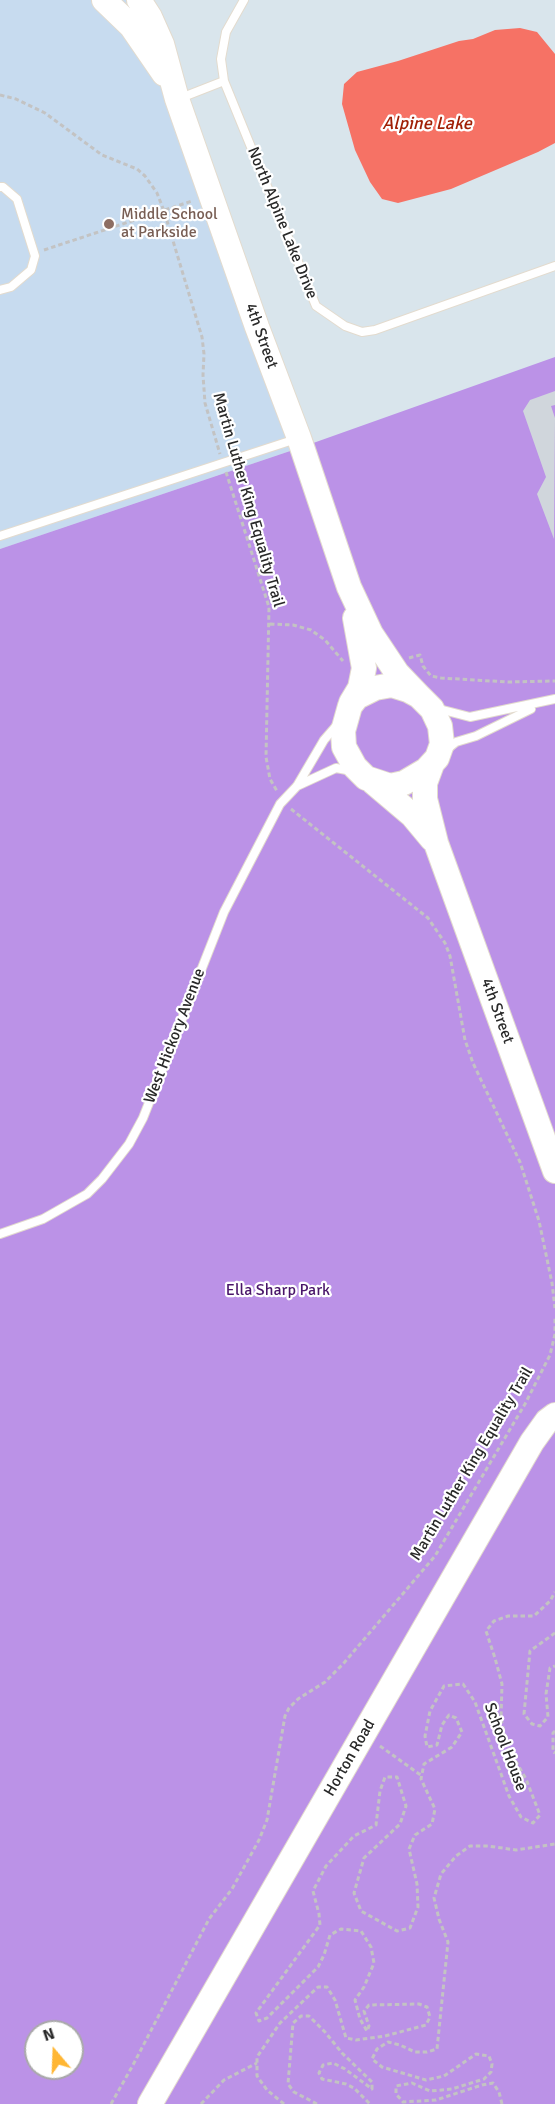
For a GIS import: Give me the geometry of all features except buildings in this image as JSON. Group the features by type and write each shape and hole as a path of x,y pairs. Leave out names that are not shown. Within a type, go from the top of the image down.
{"street":[{"name":"4th Street","path":"104,0 131,26 175,92"},
{"name":"4th Street","path":"139,0 162,44 175,92 256,327 299,438 349,587 371,634 397,673 424,701"},
{"name":"4th Street","path":"348,710 360,688 364,668 349,587"},
{"path":"383,686 399,686 424,701 436,714 441,731 442,744 435,761 416,778 390,786 363,775 350,760 344,747 343,731 348,710 363,693 383,686"},
{"name":"4th Street","path":"435,761 425,783 425,799 439,852 555,1171"},
{"name":"4th Street","path":"363,775 412,815 439,852"},
{"name":"Horton Road","path":"150,2104 532,1442 555,1415"}],"lane":[{"name":"North Alpine Lake Drive","path":"244,0 226,32 221,59 224,81 316,306 345,326 362,332 375,330 555,266"},
{"path":"175,92 224,81"},
{"path":"0,187 17,199 35,256 31,270 11,287 0,290"},
{"path":"0,536 299,438"},
{"path":"424,701 450,713 470,717 553,699"},
{"path":"435,761 456,742 476,736 553,699"},
{"name":"West Hickory Avenue","path":"0,1234 43,1219 87,1194 102,1179 129,1144 143,1118 224,912 280,804 297,786 324,740 348,710"},
{"name":"West Hickory Avenue","path":"297,786 336,768 363,775"}],"path":[{"name":"Martin Luther King Equality Trail","path":"0,95 16,99 45,114 102,155 137,169 145,176 156,193 164,211 202,337 205,403 269,607 266,757 270,779 277,791"},
{"path":"34,253 211,195"},
{"path":"420,654 423,666 431,676 507,682 555,681"},
{"path":"290,808 428,918 445,943 450,956 465,1040 473,1063 520,1162 536,1211 552,1283 555,1308"},
{"name":"Martin Luther King Equality Trail","path":"111,2104 139,2055 209,1919 232,1889 259,1840 267,1820 285,1716 298,1699 325,1682 344,1664 435,1557 525,1404 550,1355 555,1334 555,1317"},
{"path":"550,1355 555,1357"},
{"name":"School House","path":"422,1776 424,1764 452,1747 462,1732 456,1718 449,1715 442,1725 436,1745 428,1747 424,1736 429,1712 444,1686 463,1684 475,1702 509,1796 521,1817 533,1823 540,1815 526,1779 507,1746 501,1718 502,1684 486,1631 494,1621 508,1616 534,1616 541,1612 555,1592"},
{"name":"School House","path":"555,1633 530,1651 524,1714 532,1724 540,1726 548,1717 546,1694 550,1668 555,1666"},
{"path":"555,1731 553,1752 555,1753"},
{"path":"284,2104 267,2090 257,2076 257,2057 280,2023 318,1987 327,1987 335,2000 346,2038 356,2040 385,2036 426,2025 430,2017 427,2007 419,2004 369,2005 364,2011 369,2026 367,2031 355,2000 364,1987 374,1963 371,1947 362,1931 341,1929 330,1935 318,1966 267,2018 258,2021 256,2013 320,1925 313,1891 327,1866 354,1836 376,1825 380,1791 385,1777 397,1777 406,1806 400,1824 364,1858 354,1893 361,1911 397,1931 410,1928 418,1907 417,1884 409,1849 415,1835 432,1824 435,1809 421,1779 422,1776 363,1735"},
{"path":"502,2104 500,2092 493,2083 436,2100 403,2102 396,2094 396,2086 412,2083 430,2091 452,2089 484,2079 491,2072 492,2064 489,2056 476,2054 444,2076 426,2080 382,2067 372,2059 377,2049 388,2042 415,2052 437,2049 448,1942 434,1898 441,1874 456,1856 470,1846 516,1850 555,1844"},
{"path":"316,2104 294,2092 288,2084 293,2023 301,2016 309,2016 325,2032 342,2053 372,2082 372,2089 333,2063 323,2065 319,2073 322,2079 354,2088 370,2104"},
{"path":"201,2104 224,2080 257,2063"}],"shaded area":[{"name":"Middle School at Parkside","path":"0,0 135,0 302,447 0,549"},
{"path":"555,391 555,405 551,406 555,418 554,539 537,494 546,477 523,411 530,400"}],"green space":[{"name":"Ella Sharp Park","path":"555,357 555,2104 0,2104 0,549 302,447"}],"water":[{"name":"Alpine Lake","path":"520,28 537,32 555,54 555,143 451,189 398,203 382,199 370,182 355,150 342,104 344,84 357,72 459,41 473,39 495,30"}],"place":[{"name":"Middle School at Parkside","path":"109,224"}]}
